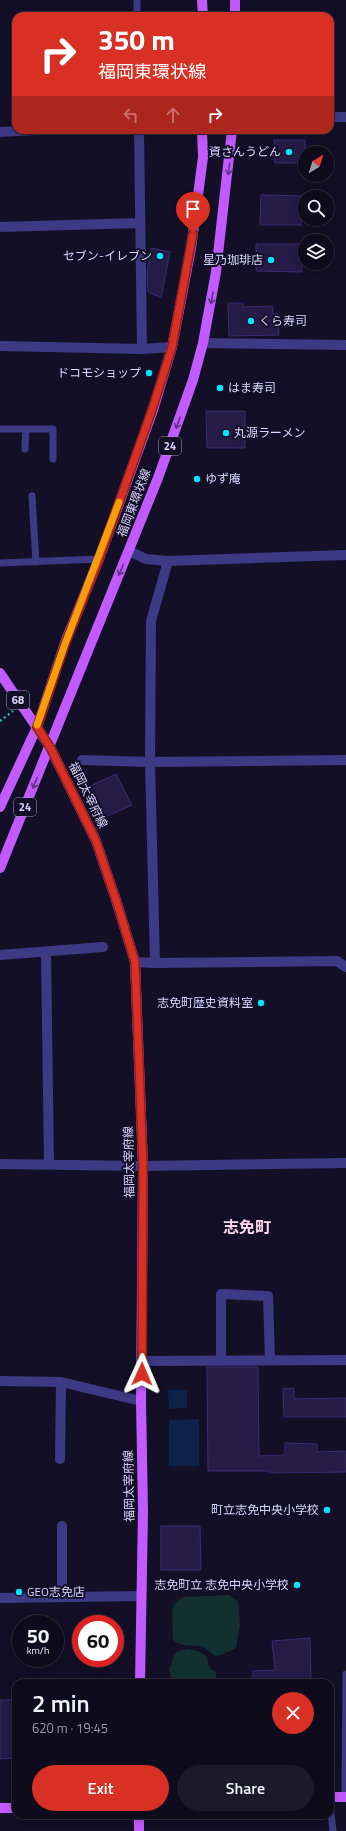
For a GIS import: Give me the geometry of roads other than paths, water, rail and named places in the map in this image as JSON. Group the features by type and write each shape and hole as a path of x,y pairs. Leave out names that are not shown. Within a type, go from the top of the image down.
{"main road":[{"path":"202,0 202,12"},
{"path":"235,0 235,12"},
{"name":"福岡東環状線","path":"0,807 37,727 65,644 99,559 152,410 172,347 191,248 202,157 202,134"},
{"name":"福岡東環状線","path":"0,868 50,747 92,638 129,551 182,413 203,343 216,272 232,134"},
{"name":"福岡太宰府線","path":"0,673 50,747 96,841 135,962 143,1166 141,1401 143,1511 140,1679"},
{"path":"334,1797 345,1797"},
{"path":"0,1808 12,1808"},
{"path":"139,1819 139,1831"}],"street":[{"path":"334,117 346,117"},
{"path":"0,132 12,131"},
{"path":"139,134 142,349"},
{"path":"0,228 140,223"},
{"path":"203,343 346,345"},
{"path":"0,346 142,349 172,347"},
{"path":"129,551 146,559 168,561 346,555"},
{"path":"155,963 150,762 151,621 168,561"},
{"path":"82,760 150,762 346,760"},
{"path":"0,955 103,947"},
{"path":"46,952 50,1164"},
{"path":"135,962 337,960 346,967"},
{"path":"0,1164 143,1166 346,1163"},
{"path":"222,1361 221,1294 268,1296 270,1360"},
{"path":"142,1361 346,1360"},
{"path":"0,1381 61,1382 141,1401"},
{"path":"60,1459 61,1382"},
{"path":"62,1526 62,1597"},
{"path":"0,1598 142,1596"}],"lane":[{"path":"137,0 137,12"},
{"path":"0,429 52,429 53,459"},
{"path":"25,449 26,429"},
{"path":"32,496 36,562"},
{"path":"0,563 99,559"},
{"path":"345,1797 346,1674"},
{"path":"332,1819 333,1831"}],"water":[{"path":"168,1390 187,1390 187,1408 169,1409"},
{"path":"199,1419 199,1466 169,1466 169,1420"}],"place":[{"name":"資さんうどん","path":"289,152"},
{"name":"セブン-イレブン","path":"160,256"},
{"name":"星乃珈琲店","path":"271,260"},
{"name":"くら寿司","path":"251,321"},
{"name":"ドコモショップ","path":"149,373"},
{"name":"はま寿司","path":"220,388"},
{"name":"丸源ラーメン","path":"226,433"},
{"name":"ゆず庵","path":"197,479"},
{"name":"志免町歴史資料室","path":"261,1003"},
{"name":"町立志免中央小学校","path":"327,1510"},
{"name":"志免町立 志免中央小学校","path":"297,1585"},
{"name":"GEO志免店","path":"19,1592"}],"district":[{"name":"志免町","path":"247,1227"}]}
